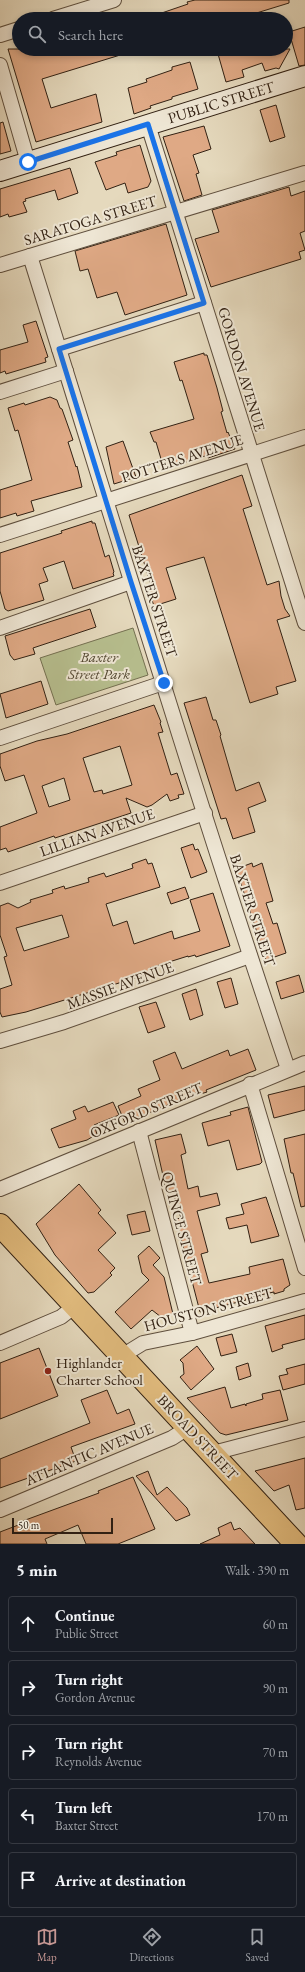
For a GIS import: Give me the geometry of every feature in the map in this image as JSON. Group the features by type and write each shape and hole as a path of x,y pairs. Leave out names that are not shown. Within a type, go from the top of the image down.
{"main road":[{"name":"PUBLIC STREET","path":"0,171 305,76"},
{"name":"BROAD STREET","path":"0,1225 296,1544"}],"street":[{"path":"75,12 114,0"},
{"path":"0,35 12,32"},
{"path":"0,65 28,162"},
{"name":"GORDON AVENUE","path":"148,124 305,623"},
{"name":"SARATOGA STREET","path":"0,265 305,173"},
{"name":"BAXTER STREET","path":"30,256 131,582 250,956 288,1069"},
{"path":"59,349 204,303"},
{"path":"0,392 66,371"},
{"name":"POTTERS AVENUE","path":"0,535 305,437"},
{"path":"0,628 131,582"},
{"path":"0,738 164,683"},
{"name":"LILLIAN AVENUE","path":"0,883 205,813"},
{"name":"MASSIE AVENUE","path":"0,1041 64,1022 250,956"},
{"name":"OXFORD STREET","path":"0,1189 250,1084 305,1063"},
{"path":"250,1084 305,1268"},
{"name":"QUINCE STREET","path":"139,1131 192,1333"},
{"name":"HOUSTON STREET","path":"122,1356 143,1343 192,1333 305,1301"},
{"path":"0,1343 61,1317 75,1306"},
{"name":"ATLANTIC AVENUE","path":"0,1510 172,1438 189,1427"},
{"path":"213,1453 305,1429"}],"green space":[{"name":"Baxter Street Park","path":"133,628 148,675 56,705 40,658"}],"building":[{"path":"195,0 289,0 289,3 260,12 165,12 188,4 187,2"},
{"path":"305,27 305,65 299,66 293,46 293,31"},
{"path":"8,49 12,49 12,56 117,56 42,79 51,108 96,94 102,122 36,142"},
{"path":"219,56 286,56 279,69 276,68 265,71 262,63 242,70 244,77 226,82"},
{"path":"190,62 198,89 172,97 172,99 150,106 151,108 134,114 128,88 147,82 146,79 172,70 172,67"},
{"path":"276,105 285,137 270,142 260,110"},
{"path":"3,122 11,151 0,154 0,123"},
{"path":"204,126 211,149 193,155 199,173 196,174 202,195 184,201 163,137"},
{"path":"140,145 151,181 148,187 128,193 125,183 106,190 95,162 117,155 116,152"},
{"path":"70,168 78,193 58,200 55,190 25,199 26,201 23,202 27,212 9,217 8,214 0,217 0,189"},
{"path":"289,187 291,196 305,191 305,231 300,233 305,250 299,252 301,259 211,287 195,239 219,232 212,210"},
{"path":"166,224 187,295 125,315 117,292 97,298 88,269 80,271 75,251"},
{"path":"36,321 48,357 45,358 46,362 6,374 5,371 0,373 0,350 28,342 23,325"},
{"path":"204,353 204,355 207,355 217,388 223,411 221,412 227,433 228,432 235,449 208,458 208,455 164,469 156,442 154,442 150,432 194,419 182,380 180,381 174,362"},
{"path":"50,397 57,400 60,408 62,409 73,440 68,442 76,467 77,466 82,487 31,501 34,511 17,516 16,513 0,518 0,490 32,480 18,430 15,431 8,408 24,403 25,405"},
{"path":"123,441 136,477 114,484 106,447"},
{"path":"242,475 252,506 243,509 267,585 279,581 285,609 290,616 277,620 296,681 276,687 278,694 250,703 204,557 166,568 176,599 154,606 148,589 152,588 129,515"},
{"path":"92,521 92,523 95,523 105,557 109,555 114,576 73,589 64,561 43,568 48,581 39,584 44,600 8,611 5,609 0,591 0,553 62,533 61,531"},
{"path":"90,609 96,627 33,648 35,654 14,660 10,655 5,636"},
{"path":"41,681 48,704 6,718 0,694"},
{"path":"206,697 213,720 216,720 221,735 220,736 236,791 259,782 266,801 248,808 255,832 233,839 226,818 221,819 184,703"},
{"path":"154,705 161,722 163,732 158,733 171,775 177,773 184,794 178,795 179,798 170,801 167,794 147,807 126,798 131,813 55,838 54,836 8,852 6,848 0,850 0,827 37,813 24,775 5,781 0,766 0,754 37,741 67,734","holes":["120,746 132,785 103,794 102,790 94,792 83,758","64,778 70,800 49,807 42,786"]},
{"path":"193,844 195,850 198,849 207,872 191,878 181,848"},
{"path":"146,859 148,864 152,863 160,887 106,904 113,926 127,921 134,944 172,931 174,939 200,931 190,900 213,893 230,946 196,957 195,955 188,956 150,968 151,973 26,1012 2,1017 0,1012 0,989 12,985 4,957 7,956 0,935 0,906 8,903 18,908 31,902 30,900 53,893 52,890 64,886 65,889 89,882 88,878 104,873 106,877 133,868 132,864","holes":["62,915 69,937 24,951 16,928"]},
{"path":"252,863 253,867 262,863 273,901 266,903 273,924 277,923 286,953 266,960 236,869"},
{"path":"185,887 189,898 171,904 167,893"},
{"path":"299,975 304,992 281,999 276,982"},
{"path":"231,978 238,1004 225,1008 217,982"},
{"path":"196,989 203,1015 190,1020 182,994"},
{"path":"156,1002 165,1027 148,1033 139,1007"},
{"path":"248,1049 256,1070 206,1090 207,1092 197,1095 196,1093 125,1123 118,1106 141,1096 138,1089 160,1080 153,1061 175,1052 182,1069 228,1050 230,1056"},
{"path":"305,1086 305,1110 274,1118 268,1095"},
{"path":"113,1102 119,1115 94,1125 97,1134 87,1140 59,1148 51,1129 76,1119 73,1111 85,1106 88,1112"},
{"path":"248,1107 262,1162 260,1164 237,1170 229,1140 208,1146 202,1123 231,1115 230,1112"},
{"path":"181,1134 186,1153 181,1155 188,1189 198,1186 200,1197 217,1193 220,1205 197,1211 208,1252 201,1254 209,1283 250,1274 249,1267 283,1259 290,1285 284,1289 284,1291 246,1298 246,1300 200,1312 176,1219 181,1218 174,1196 166,1189 155,1140"},
{"path":"305,1134 305,1206 301,1207 293,1173 291,1173 284,1139"},
{"path":"79,1184 101,1210 98,1213 116,1233 98,1250 115,1268 110,1273 112,1275 94,1292 88,1293 55,1255 36,1224"},
{"path":"266,1197 279,1236 251,1243 247,1225 229,1229 226,1218 244,1214 241,1204"},
{"path":"145,1211 150,1231 132,1235 127,1215"},
{"path":"149,1246 160,1258 153,1265 164,1277 173,1314 161,1317 152,1310 131,1329 115,1312 149,1280 142,1273 138,1256"},
{"path":"305,1315 305,1339 282,1345 283,1348 272,1352 265,1326"},
{"path":"232,1334 237,1352 221,1356 216,1338"},
{"path":"197,1346 214,1369 191,1390 180,1377 184,1374 183,1363 180,1360"},
{"path":"39,1348 58,1396 0,1419 0,1363"},
{"path":"248,1363 251,1376 239,1380 236,1367"},
{"path":"305,1364 305,1384 283,1390 279,1376 288,1374 286,1369"},
{"path":"225,1387 231,1408 245,1404 246,1406 246,1404 263,1399 262,1394 280,1390 288,1420 226,1435 220,1433 187,1398"},
{"path":"107,1390 117,1414 129,1409 135,1424 71,1447 76,1461 0,1488 0,1459 90,1423 81,1400"},
{"path":"305,1458 305,1508 296,1510 289,1485 274,1491 255,1471"},
{"path":"148,1471 157,1495 167,1487 187,1508 190,1515 176,1521 136,1476"},
{"path":"133,1477 155,1529 118,1544 86,1544 78,1525 45,1539 47,1544 0,1544 0,1532 21,1524 20,1522 99,1493 98,1491"},
{"path":"231,1522 234,1530 240,1528 255,1544 200,1544 220,1535 218,1528"}],"place":[{"name":"Highlander Charter School","path":"48,1371"}],"route":[{"path":"28,162 148,124 204,303 59,349 164,683"}]}
